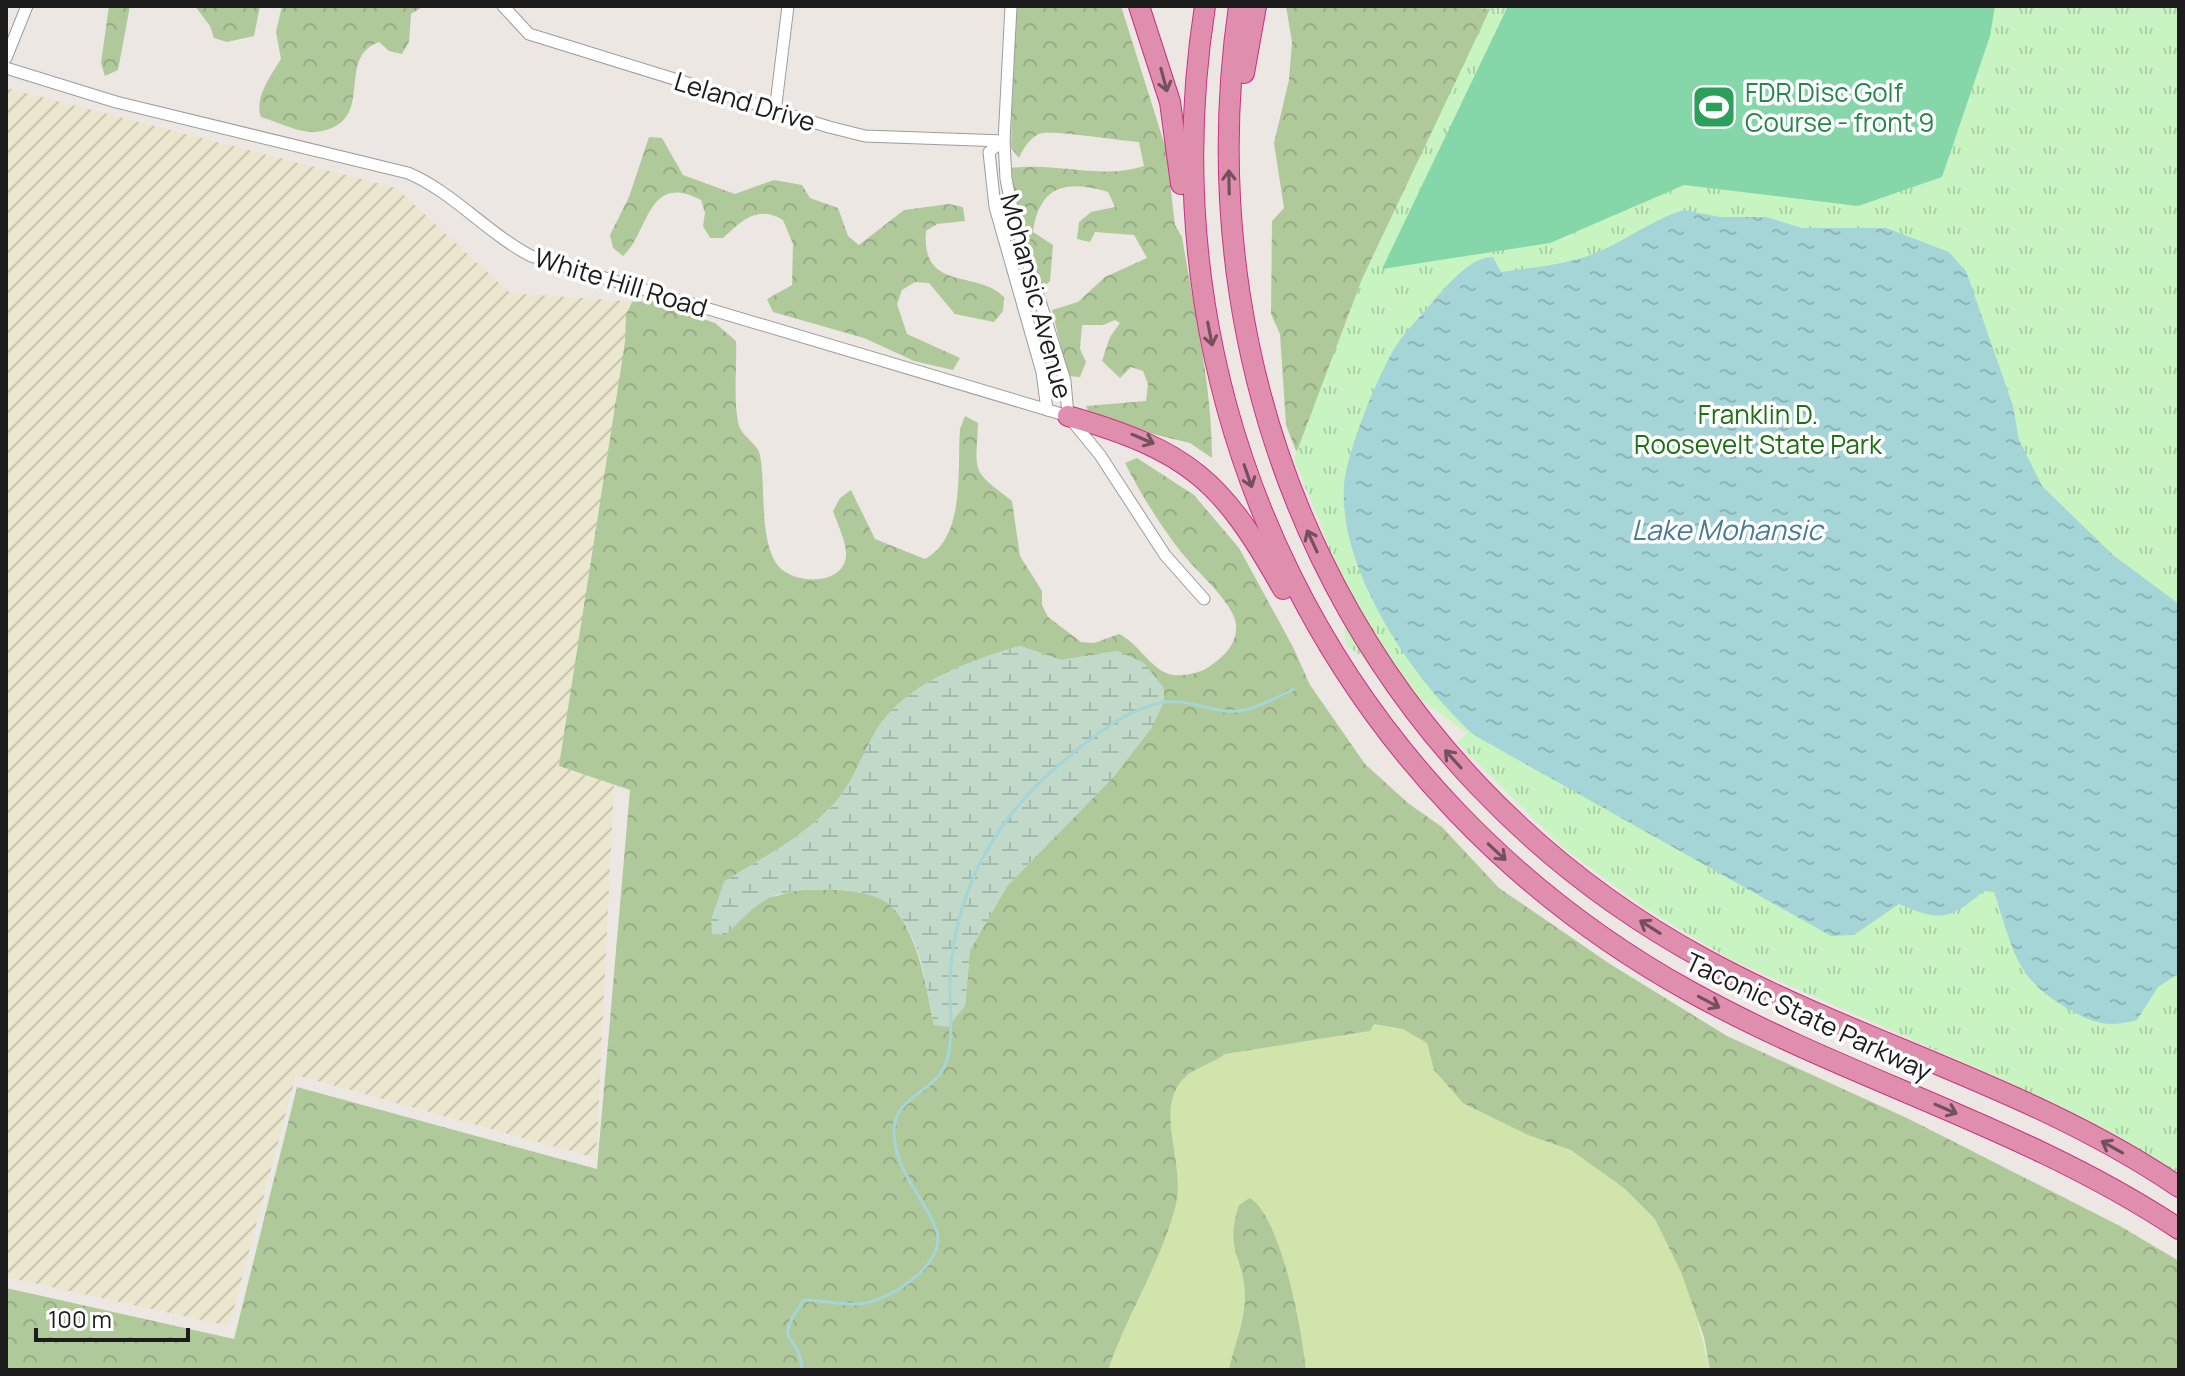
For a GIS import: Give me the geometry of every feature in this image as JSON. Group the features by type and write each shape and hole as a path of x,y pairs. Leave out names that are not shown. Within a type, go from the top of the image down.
{"highway":[{"path":"1139,6 1170,102 1185,231 1201,266"},
{"name":"Taconic State Parkway","path":"1205,6 1193,141 1194,215 1218,369 1259,506 1305,607 1363,701 1424,779 1483,840 1569,913 1629,955 1756,1026 2061,1160 2179,1229"},
{"name":"Taconic State Parkway","path":"1239,6 1229,109 1228,182 1237,291 1257,387 1282,468 1314,546 1360,632 1400,693 1446,751 1496,804 1551,854 1608,899 1670,940 1768,992 2071,1126 2179,1187"},
{"path":"1229,109 1242,91 1256,6"},
{"path":"1068,416 1154,444 1210,482 1249,530 1315,644 1363,701"}],"street":[{"path":"6,58 27,6"},
{"name":"Leland Drive","path":"503,6 529,34 775,112 865,136 1004,141"},
{"path":"775,112 788,6"},
{"name":"Mohansic Avenue","path":"1011,6 1004,141 1010,203 1065,381 1068,416 1100,455 1165,555 1204,599"},
{"name":"White Hill Road","path":"6,68 116,102 408,173 424,180 507,243 531,256 1068,416"},
{"name":"Mohansic Avenue","path":"1004,141 989,152 991,191 1042,372 1047,410"}],"shaded area":[{"path":"6,88 396,188 510,293 637,302 596,1158 296,1075 229,1326 6,1277"}],"green space":[{"path":"109,6 130,6 118,70 105,76 101,63"},
{"path":"195,6 260,6 254,36 227,42 214,38 210,26"},
{"path":"282,6 424,6 411,14 409,42 402,54 389,51 379,42 366,50 359,62 352,105 346,117 335,127 309,132 261,117 259,110 268,79 281,59 276,32"},
{"path":"1014,6 1121,6 1166,149 1175,225 1182,237 1206,375 1212,458 1190,443 1091,419 1086,406 1146,401 1148,384 1143,371 1131,367 1120,378 1102,361 1110,337 1120,323 1115,320 1103,325 1082,325 1080,349 1086,362 1080,377 1068,376 1052,310 1078,302 1105,277 1147,258 1134,235 1095,232 1090,242 1077,239 1079,222 1091,212 1115,207 1108,192 1079,186 1067,187 1048,196 1036,217 1033,232 1053,245 1050,281 1043,288 1020,230 1012,168 1112,171 1144,166 1139,142 1056,133 1035,136 1019,158 1011,148"},
{"path":"1286,6 2115,6 1296,451 1286,425 1280,334 1271,314 1272,221 1284,208 1274,143 1289,80 1292,42"},
{"name":"Franklin D. Roosevelt State Park","path":"1452,6 2179,6 2179,1173 2012,1084 1729,959 1643,907 1562,847 1457,743 1467,733 1346,645 1340,591 1326,565 1329,546 1294,459 1362,279 1490,9"},
{"name":"FDR Disc Golf Course - front 9","path":"1508,6 1995,6 1990,36 1942,177 1858,206 1684,185 1550,243 1382,269"},
{"path":"649,137 662,138 683,175 735,194 774,180 802,185 810,198 838,208 848,236 859,245 904,210 949,204 963,207 965,221 937,224 926,231 927,250 932,264 953,277 993,289 1004,297 1003,311 994,322 955,314 929,283 915,282 902,290 897,304 907,334 960,358 953,370 914,361 864,338 773,312 767,299 792,285 793,244 783,220 758,214 744,220 723,238 710,238 703,226 705,213 701,200 683,193 670,193 659,199 623,256 613,248 610,235 629,197"},
{"path":"652,301 715,323 736,341 739,426 760,455 765,525 771,552 783,571 793,576 817,579 838,572 846,552 833,511 840,498 851,490 875,539 925,559 938,549 947,535 957,501 960,429 965,416 978,423 978,469 1012,501 1020,556 1042,591 1042,605 1048,617 1081,642 1094,643 1119,634 1166,673 1193,674 1224,655 1235,638 1236,624 1221,596 1166,531 1125,463 1137,458 1194,495 1239,548 1310,685 1365,764 1408,803 1442,827 1499,888 1610,964 1727,1036 1909,1119 2120,1226 2179,1261 2179,1370 1710,1370 1704,1337 1681,1272 1655,1219 1624,1188 1571,1150 1528,1135 1463,1103 1434,1070 1427,1043 1403,1029 1374,1024 1370,1031 1225,1054 1190,1074 1178,1085 1170,1118 1178,1190 1176,1204 1162,1246 1108,1370 6,1370 6,1288 234,1339 297,1087 597,1169 630,790 559,766 625,342 626,315 632,302","holes":["1020,646 1061,660 1118,651 1152,727 1115,775 1007,886 970,950 965,1006 934,1025 911,936 892,907 879,898 860,892 830,889 800,890 765,897 724,882 791,840 829,809 844,791 888,714 921,687 960,667"]},
{"path":"1020,646 1061,660 1118,651 1144,663 1164,688 1164,702 1152,727 1115,775 1007,886 970,950 965,1006 948,1027 934,1025 916,946 901,918 881,899 830,889 778,894 761,902 725,935 712,934 711,920 724,882 791,840 829,809 850,782 888,714 940,676"},
{"path":"1385,1011 1663,1183 1710,1370 1065,1370 1173,1074 1242,1033"},
{"path":"1250,1198 1272,1228 1281,1251 1295,1304 1306,1370 1229,1370 1245,1306 1244,1282 1233,1234 1239,1205"}],"water":[{"name":"Lake Mohansic","path":"1684,210 1720,217 1766,217 1802,228 1886,228 1949,252 1966,271 2013,406 2019,440 2042,486 2113,555 2179,604 2179,973 2158,987 2137,1020 2119,1024 2096,1022 2072,1011 2038,987 2027,975 2012,947 1994,892 1984,891 1962,908 1944,915 1925,914 1899,904 1854,935 1831,936 1474,735 1428,685 1385,623 1367,589 1354,554 1346,520 1344,487 1365,411 1400,340 1464,269 1483,258 1493,257 1501,272 1571,261 1605,249 1660,219"}],"waterway":[{"path":"802,1370 797,1349 788,1333 789,1325 804,1300 851,1304 870,1302 913,1279 934,1255 938,1242 936,1229 903,1168 894,1129 901,1109 932,1082 945,1065 951,1035 950,981 959,920 979,865 1010,815 1030,792 1078,749 1136,711 1166,702 1225,711 1244,710 1294,689"}],"place":[{"name":"FDR Disc Golf Course - front 9","path":"1714,107"}]}
